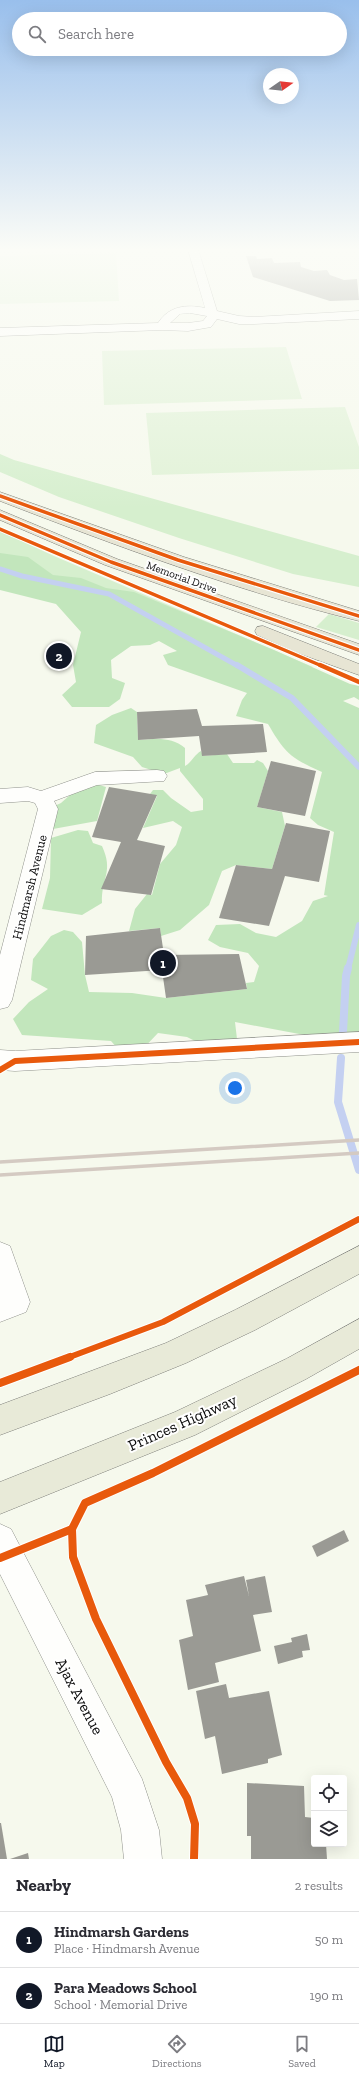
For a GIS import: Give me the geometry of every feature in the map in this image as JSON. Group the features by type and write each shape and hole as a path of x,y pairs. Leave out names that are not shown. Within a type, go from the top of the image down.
{"highway":[{"name":"Memorial Drive","path":"0,496 143,550 209,572 359,616"},
{"name":"Memorial Drive","path":"0,515 111,562 359,650"},
{"path":"111,562 301,648 359,670"},
{"path":"209,572 359,604"}],"main road":[{"path":"0,1420 104,1382 176,1352 309,1287 359,1259"},
{"name":"Princes Highway","path":"0,1498 184,1424 296,1368 348,1339"}],"street":[{"path":"0,796 28,794 42,798 95,779 157,776"},
{"name":"Hindmarsh Avenue","path":"0,1000 48,809 42,798"},
{"path":"0,1060 15,1061 355,1041"},
{"path":"0,1255 16,1302 0,1308"},
{"name":"Ajax Avenue","path":"0,1540 128,1792 140,1830 143,1859"}],"green space":[{"path":"286,347 302,399 104,405 102,351"},
{"path":"345,407 359,447 359,469 152,475 146,413"},
{"path":"0,454 14,460 359,556 359,587 293,574 179,538 59,497 0,472"},
{"path":"0,531 54,556 313,667 233,676 98,607 0,573"},
{"path":"0,553 28,557 53,575 81,578 106,588 134,592 274,650 350,684 359,686 359,700 354,697 343,701 359,708 359,1035 310,1036 235,1022 237,1039 213,1050 187,1037 158,1033 137,1055 118,1049 111,1041 22,1035 13,1019 29,1002 48,989 31,980 33,959 51,936 64,930 73,932 82,942 85,975 89,992 132,993 166,998 247,989 246,983 254,982 259,966 248,953 220,947 208,940 216,925 240,924 256,933 276,937 302,921 313,901 328,896 324,895 334,832 318,825 310,818 322,772 302,763 289,754 279,742 268,724 236,716 242,700 247,693 168,665 163,655 177,651 159,641 150,645 131,646 111,660 112,678 125,683 120,699 109,707 72,707 62,695 76,682 73,665 81,632 56,604 0,590"},
{"path":"329,614 359,623 359,640 316,627"},
{"path":"131,708 137,712 138,740 163,739 180,744 185,748 185,766 201,751 203,756 227,754 233,763 254,763 257,760 263,763 268,771 257,807 282,812 285,826 272,869 236,865 222,871 209,905 180,930 161,936 160,928 129,931 135,909 147,894 152,895 160,864 176,845 182,827 173,821 143,828 157,796 150,794 153,790 163,790 171,798 191,812 203,810 203,799 180,771 180,768 164,774 142,767 133,757 94,743 96,725 112,715"},
{"path":"99,785 106,787 97,821 53,829 48,809 61,803 79,787"},
{"path":"78,830 88,831 93,843 102,846 105,855 107,869 103,887 102,903 82,915 42,909 50,878 51,838"}],"building":[{"path":"197,709 202,726 263,724 267,752 202,756 199,736 138,740 137,712"},
{"path":"271,761 316,771 305,816 257,807"},
{"path":"109,787 157,795 137,840 165,846 151,895 101,889 121,842 92,837"},
{"path":"286,823 330,831 319,882 285,876 269,926 219,918 236,865 272,869"},
{"path":"160,928 164,955 239,954 247,989 166,998 162,970 85,975 86,936"},
{"path":"344,1530 349,1541 317,1557 312,1546"},
{"path":"244,1576 249,1596 246,1580 265,1576 272,1612 253,1615 261,1651 215,1663 219,1682 188,1690 179,1640 193,1636 186,1600 208,1595 205,1585"},
{"path":"307,1634 310,1650 302,1651 303,1657 278,1664 274,1646 292,1642 291,1638"},
{"path":"226,1684 229,1698 269,1691 282,1755 268,1759 268,1763 222,1774 215,1736 205,1739 196,1691"},
{"path":"247,1783 304,1786 305,1817 311,1818 311,1847 326,1847 327,1859 251,1859 251,1836 247,1836"},
{"path":"1,1823 7,1859 0,1859"},
{"path":"28,1853 29,1859 10,1859"}],"waterway":[{"path":"0,569 22,576 109,594 238,666"},
{"path":"237,665 292,698 359,767"},
{"path":"348,969 359,925"},
{"path":"343,1032 346,976 348,968"},
{"path":"341,1058 338,1102 359,1170"}],"railway":[{"path":"0,1162 359,1140"},
{"path":"0,1175 359,1153"}],"cycle path":[{"path":"0,496 178,560 359,616"},
{"path":"0,515 111,562 359,650"},
{"path":"0,529 359,682"},
{"path":"0,1070 15,1061 359,1042"},
{"path":"0,1383 163,1322 359,1219"},
{"path":"194,1859 195,1824 187,1798 166,1762 96,1619 73,1557 72,1529 85,1503 153,1473 266,1416 348,1377 359,1370"},
{"path":"0,1558 72,1529"}],"place":[{"name":"Para Meadows School","path":"59,656"},
{"name":"Hindmarsh Gardens","path":"163,963"}]}
